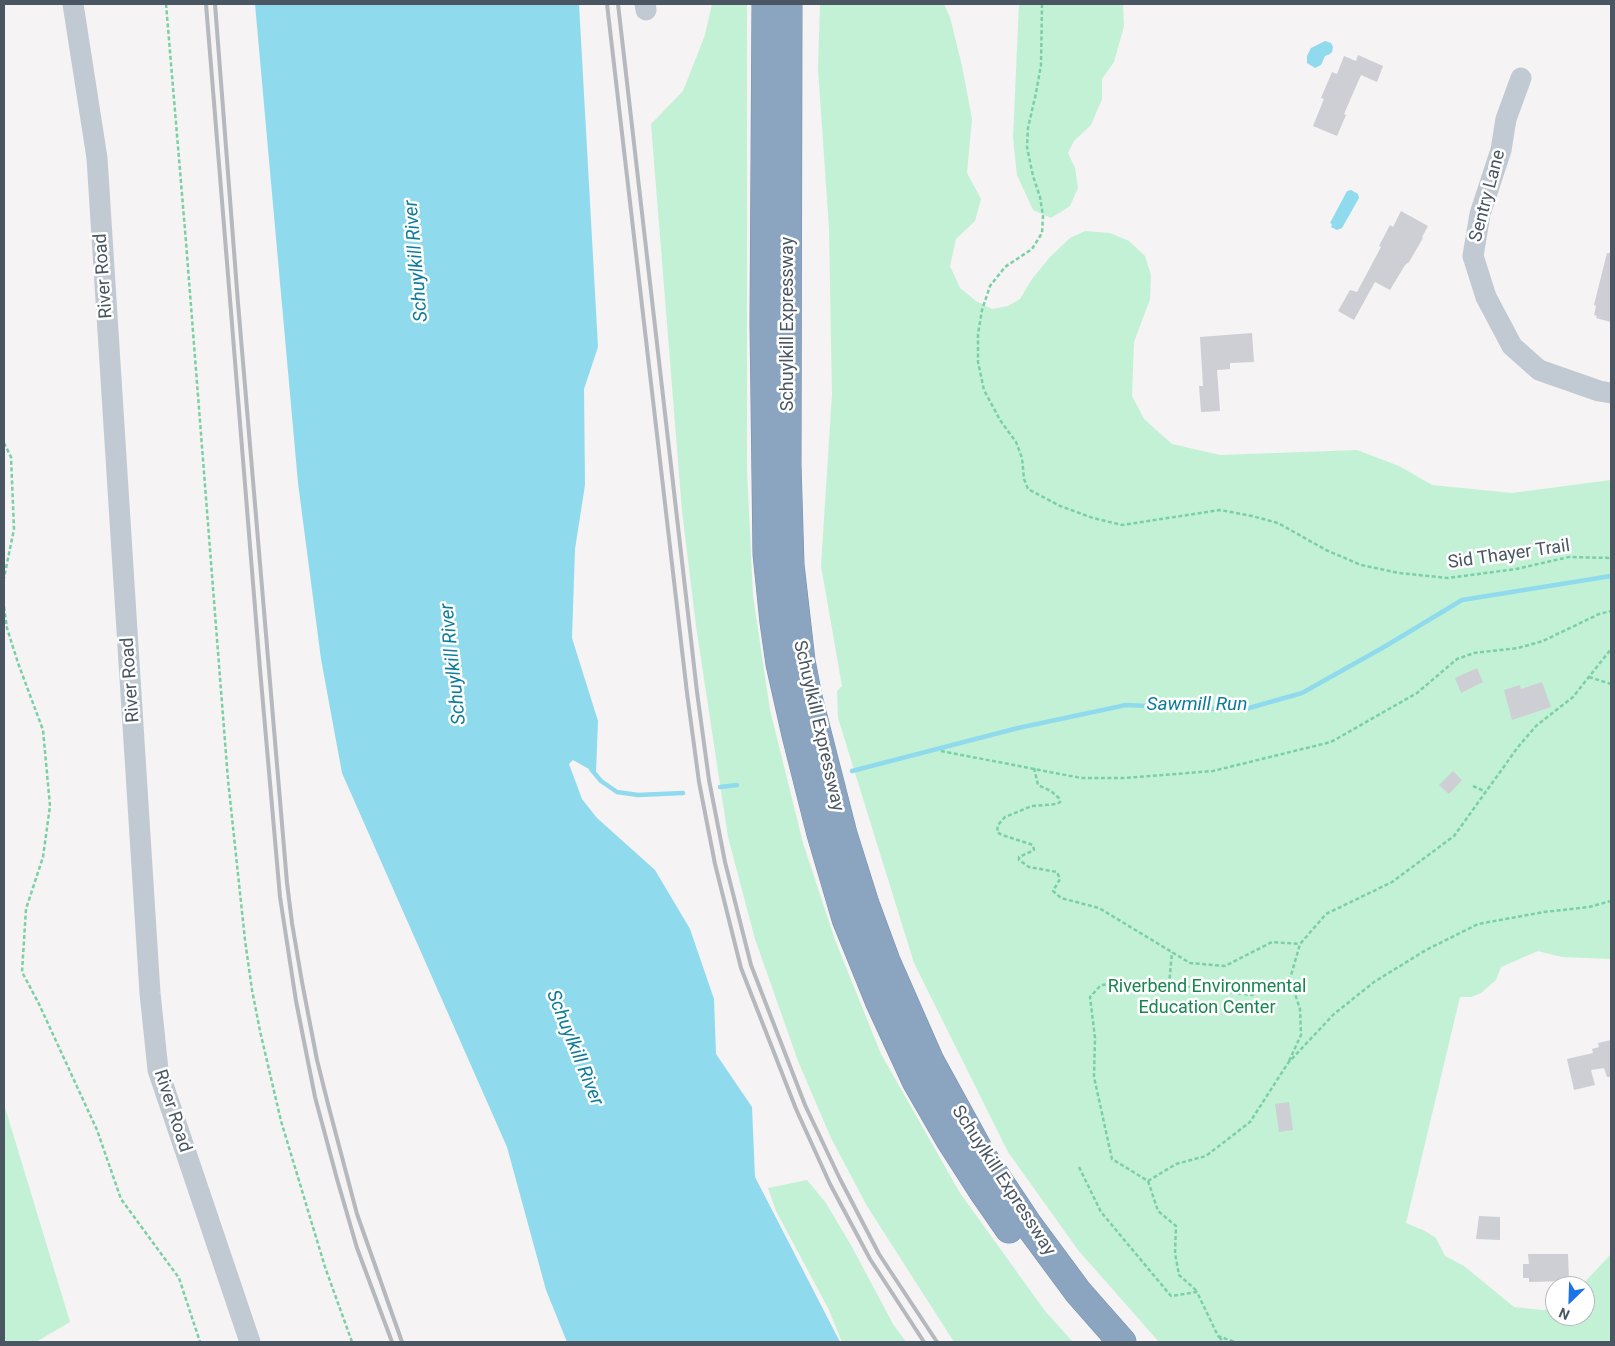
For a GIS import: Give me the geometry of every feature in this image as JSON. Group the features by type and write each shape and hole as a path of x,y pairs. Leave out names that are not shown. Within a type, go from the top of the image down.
{"highway":[{"name":"Schuylkill Expressway","path":"766,4 764,323 767,554 778,656 796,735 821,834 846,918 880,1003 916,1081 982,1190 1018,1244 1097,1342"},
{"name":"Schuylkill Expressway","path":"788,4 788,465 790,565 800,651 808,697 843,834 865,904 886,962 930,1061 981,1154 1027,1223 1078,1292 1122,1342"}],"street":[{"name":"River Road","path":"73,4 96,158 150,993 158,1070 250,1342"},
{"name":"Sentry Lane","path":"1521,78 1506,119 1500,150 1480,214 1473,256 1486,297 1512,346 1539,370 1599,391 1611,393"}],"path":[{"path":"166,4 228,780 245,940 260,1031 280,1120 325,1267 352,1342"},
{"name":"Sid Thayer Trail","path":"1042,4 1041,65 1028,128 1027,147 1040,197 1043,216 1042,234 1032,249 1004,266 990,286 982,310 978,334 978,362 984,390 1000,420 1016,442 1022,458 1024,480 1028,489 1060,506 1092,518 1122,525 1220,510 1252,516 1278,523 1326,550 1361,565 1398,573 1448,578 1516,569 1569,557 1611,558"},
{"path":"4,443 11,457 14,530 4,578"},
{"path":"4,607 7,628 15,654 44,730 50,806 42,857 26,909 22,972 39,1004 97,1130 121,1199 178,1278 200,1342"},
{"path":"941,751 1081,778 1124,778 1213,771 1331,742 1418,693 1457,659 1474,653 1518,648 1543,641 1611,610"},
{"path":"1148,1181 1176,1164 1206,1156 1250,1122 1288,1063 1301,1035 1300,1010 1290,979 1300,944 1326,914 1392,882 1454,836 1518,747 1536,726 1573,696 1611,649"},
{"path":"1589,677 1611,684"},
{"path":"1034,768 1038,785 1051,792 1060,799 1060,802 1057,804 1032,806 1005,817 998,826 997,832 1002,836 1033,845 1034,850 1019,857 1019,860 1029,867 1057,872 1060,879 1053,891 1061,898 1099,908 1190,963 1225,966 1272,942 1300,944"},
{"path":"1473,786 1486,792"},
{"path":"1288,1063 1334,1014 1374,982 1426,950 1478,924 1544,912 1589,907 1611,901"},
{"path":"1169,985 1172,952"},
{"path":"1224,1342 1218,1336 1197,1292 1180,1275 1175,1253 1176,1226 1158,1211 1148,1181 1112,1159 1094,1078 1095,1038 1090,997 1101,985 1142,981 1252,995 1290,979"},
{"path":"1079,1167 1101,1212 1171,1296 1197,1292"},
{"path":"1218,1336 1236,1342"}],"green space":[{"path":"712,4 747,4 747,471 753,596 770,710 803,843 835,940 881,1054 960,1193 1045,1311 1073,1342 954,1342 867,1206 831,1138 798,1061 755,939 728,837 696,626 682,511 651,124 683,91 705,35"},
{"name":"Riverbend Environmental Education Center","path":"820,4 944,4 950,17 962,66 972,119 967,173 981,199 975,221 956,239 950,266 960,288 976,301 992,309 1008,306 1020,299 1032,279 1050,257 1070,238 1085,231 1110,233 1129,241 1145,256 1151,275 1150,299 1134,342 1132,396 1144,419 1172,444 1220,455 1357,450 1399,466 1432,485 1512,493 1611,480 1611,959 1562,957 1538,951 1501,967 1496,980 1481,993 1471,997 1460,997 1406,1223 1436,1238 1445,1256 1464,1266 1514,1307 1545,1310 1545,1326 1595,1326 1595,1276 1590,1276 1611,1254 1611,1342 1159,1342 1078,1250 1008,1152 914,963 838,718 837,691 842,686 821,566 832,394 829,228 818,69"},
{"path":"1019,4 1123,4 1124,26 1114,62 1102,79 1102,99 1091,125 1074,141 1068,153 1075,168 1078,188 1070,206 1051,218 1033,210 1017,175 1013,138"},
{"path":"4,1104 70,1322 36,1342 4,1342"},
{"path":"807,1180 826,1203 893,1324 906,1342 842,1342 828,1308 776,1211 768,1188"}],"water":[{"name":"Schuylkill River","path":"255,4 579,4 598,347 584,389 585,485 575,549 572,638 598,721 596,773 573,760 569,764 582,799 597,818 655,870 690,929 714,999 716,1054 752,1107 755,1177 840,1342 567,1342 546,1290 507,1147 342,773 321,659 298,483"},
{"path":"1325,41 1331,43 1333,47 1332,52 1325,56 1321,65 1315,68 1307,63 1307,56 1311,48"},
{"path":"1351,190 1358,194 1359,198 1342,228 1337,230 1331,227 1332,224 1330,223 1347,191"}],"building":[{"path":"1358,55 1383,66 1377,82 1361,75 1344,114 1346,115 1337,136 1313,126 1324,99 1321,98 1332,72 1337,74 1344,56 1356,61"},
{"path":"1401,211 1428,226 1423,238 1390,290 1375,282 1354,320 1338,311 1350,290 1357,292 1381,247 1379,246 1390,225 1393,227"},
{"path":"1607,253 1611,253 1611,322 1596,318 1597,316 1594,315 1596,306 1594,305"},
{"path":"1252,333 1254,362 1230,363 1230,369 1217,370 1220,411 1201,412 1199,386 1203,386 1200,337"},
{"path":"1477,668 1483,682 1461,693 1455,678"},
{"path":"1542,682 1551,707 1512,720 1504,690 1520,685 1521,689"},
{"path":"1453,771 1462,780 1449,794 1439,785"},
{"path":"1611,1040 1611,1077 1607,1077 1604,1068 1591,1070 1595,1085 1574,1090 1567,1059 1593,1053 1592,1049 1599,1047 1598,1043"},
{"path":"1289,1102 1293,1130 1279,1132 1275,1104"},
{"path":"1479,1216 1500,1217 1500,1240 1476,1239"},
{"path":"1528,1254 1568,1254 1569,1276 1545,1276 1545,1282 1529,1282 1529,1278 1523,1278 1523,1264 1529,1264"}],"waterway":[{"name":"Sawmill Run","path":"852,771 1018,728 1126,705 1242,710 1302,693 1462,600 1611,576"},
{"name":"Sawmill Run","path":"591,769 601,781 617,792 638,795 683,793"},
{"name":"Sawmill Run","path":"720,787 737,785"}],"railway":[{"path":"206,4 280,897 296,1001 315,1097 357,1248 392,1342"},
{"path":"215,4 238,303 287,883 292,923 317,1060 328,1104 357,1214 402,1342"},
{"path":"607,4 687,693 699,782 715,864 741,968 796,1109 830,1184 870,1259 924,1342"},
{"path":"618,4 697,692 709,780 725,862 751,965 805,1105 840,1179 879,1254 937,1342"}]}
